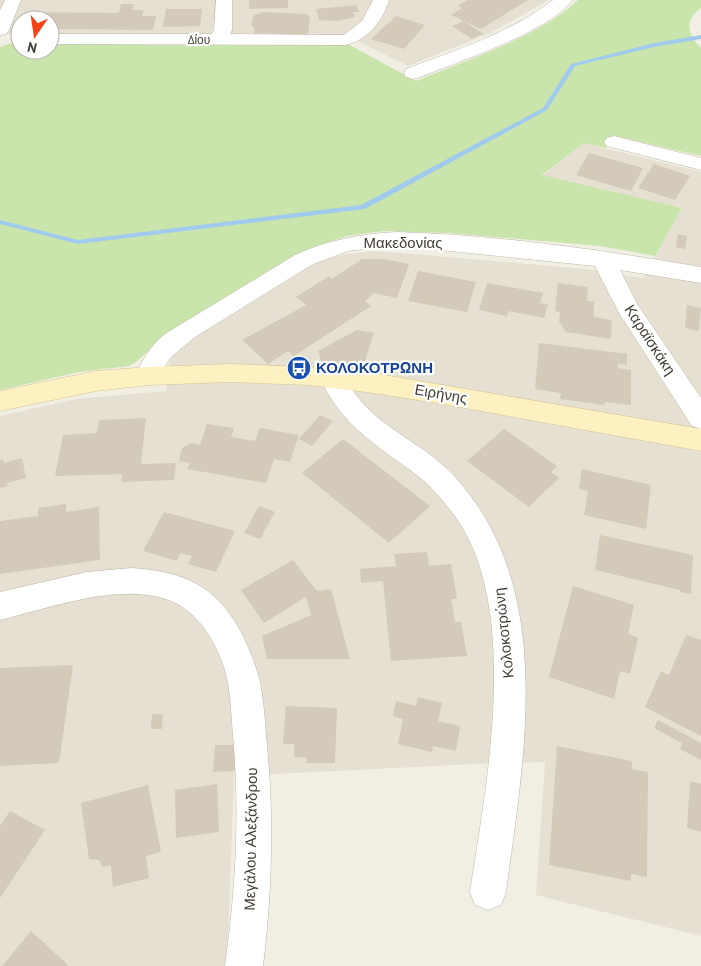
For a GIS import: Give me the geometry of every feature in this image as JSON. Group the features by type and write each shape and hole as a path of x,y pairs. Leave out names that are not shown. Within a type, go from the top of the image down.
{"street":[{"path":"4,36 13,0"},
{"path":"218,40 223,30 224,0"},
{"name":"Δίου","path":"60,38 349,40 368,23 381,0"},
{"path":"413,73 513,32 550,11 564,0"},
{"path":"614,142 701,164"},
{"name":"Μακεδονίας","path":"148,376 156,358 181,334 297,264 333,247 377,241 424,241 603,259 701,275"},
{"name":"Καραϊσκάκη","path":"603,259 627,307 701,419"},
{"name":"Ειρήνης","path":"0,401 88,382 148,376 240,374 333,378 429,392 701,440"},
{"name":"Κολοκοτρώνη","path":"333,378 338,392 364,420 435,474 451,490 477,526 495,570 506,616 510,691 508,729 488,892"},
{"name":"Μεγάλου Αλεξάνδρου","path":"0,606 91,586 119,582 136,582 174,588 186,593 203,604 221,629 235,655 242,678 252,754 253,866 244,966"}],"shaded area":[{"path":"0,0 549,0 490,33 408,66 347,36 60,34 60,10 10,10 10,34 0,34"},
{"path":"584,143 701,172 701,936 536,895 545,762 473,764 234,776 227,966 0,966 0,416 77,399 166,391 170,357 177,347 309,267 322,260 347,254 373,251 413,254 597,270 643,278 682,208 542,176"}],"green space":[{"path":"578,0 701,0 701,8 692,17 689,27 693,38 701,48 701,156 611,135 606,148 584,143 542,175 682,208 655,256 600,246 449,233 383,231 347,236 311,248 238,289 168,333 129,366 79,372 0,390 0,47 10,44 10,60 60,60 60,43 348,44 416,81 523,36 562,13"}],"building":[{"path":"249,0 288,0 288,8 249,9"},
{"path":"468,0 528,0 481,29 451,15 462,8 458,6"},
{"path":"121,4 134,4 132,10 144,10 142,16 156,16 153,30 60,29 60,12 119,13"},
{"path":"356,5 359,12 353,12 355,17 337,21 319,20 316,9"},
{"path":"166,9 202,9 200,26 163,27"},
{"path":"261,12 307,14 310,17 308,35 254,33 254,27 251,26 254,14 260,14"},
{"path":"396,16 425,25 404,49 371,39"},
{"path":"464,21 483,34 472,39 452,26"},
{"path":"589,153 643,168 631,191 576,175"},
{"path":"654,164 690,176 675,200 638,188"},
{"path":"678,234 687,236 685,249 676,247"},
{"path":"362,259 384,259 409,264 397,298 374,293 365,301 371,306 294,356 288,351 268,364 242,340 306,305 296,297 329,276 332,279"},
{"path":"418,271 476,282 467,312 408,301"},
{"path":"487,283 543,293 540,303 548,305 544,318 508,311 507,316 479,310"},
{"path":"558,283 588,287 587,301 594,301 594,317 612,320 611,339 566,332 559,321 560,312 555,311"},
{"path":"687,305 701,308 699,331 685,328"},
{"path":"357,330 374,333 362,370 323,367 318,351"},
{"path":"539,343 627,354 627,365 618,363 618,368 631,370 631,405 605,402 604,405 560,399 561,393 535,389"},
{"path":"320,415 333,421 312,446 299,439"},
{"path":"146,418 141,464 176,463 174,480 121,482 122,474 55,476 63,435 97,433 99,420"},
{"path":"207,424 234,428 231,437 255,441 260,428 299,435 290,462 274,459 266,483 187,469 190,463 179,461 182,448 191,443 200,445"},
{"path":"504,429 557,466 551,472 559,478 529,507 467,461"},
{"path":"343,439 430,506 389,543 302,473"},
{"path":"22,458 26,478 7,483 8,486 0,488 0,460 3,459 4,463"},
{"path":"582,469 651,485 646,529 584,515 588,491 579,489"},
{"path":"66,504 66,512 99,507 100,560 0,574 0,521 38,516 38,508"},
{"path":"259,506 275,512 260,539 244,533"},
{"path":"164,512 235,531 216,572 188,564 192,556 180,553 177,561 143,551"},
{"path":"600,535 693,555 691,594 595,570"},
{"path":"427,552 429,566 451,564 457,599 451,599 455,622 461,622 467,656 391,661 383,581 361,583 360,569 396,566 394,554"},
{"path":"293,560 317,591 331,589 350,659 267,659 262,636 311,615 306,597 264,623 241,590"},
{"path":"573,586 634,605 628,634 638,638 630,674 620,671 614,699 549,677"},
{"path":"686,635 701,640 701,736 645,707 661,671 669,675"},
{"path":"73,665 59,763 0,766 0,668"},
{"path":"418,697 442,703 438,721 460,726 456,751 433,746 432,752 398,744 403,719 393,716 396,701 416,706"},
{"path":"286,706 337,708 335,763 306,763 307,758 294,757 294,744 283,744"},
{"path":"152,714 163,714 162,729 151,729"},
{"path":"658,720 701,743 701,760 680,749 682,743 654,728"},
{"path":"215,745 237,745 235,771 213,772"},
{"path":"557,746 632,761 632,769 648,772 647,877 631,874 631,881 549,865"},
{"path":"690,781 701,784 701,832 687,828"},
{"path":"217,784 219,832 176,838 175,790"},
{"path":"148,785 161,852 146,856 149,878 113,887 111,865 103,867 99,860 89,859 81,803"},
{"path":"10,811 45,830 0,898 0,826"},
{"path":"31,931 69,966 2,966"}],"waterway":[{"path":"0,222 78,242 363,207 545,109 573,65 654,45 701,37"}],"place":[{"name":"ΚΟΛΟΚΟΤΡΩΝΗ","path":"299,368"}]}
